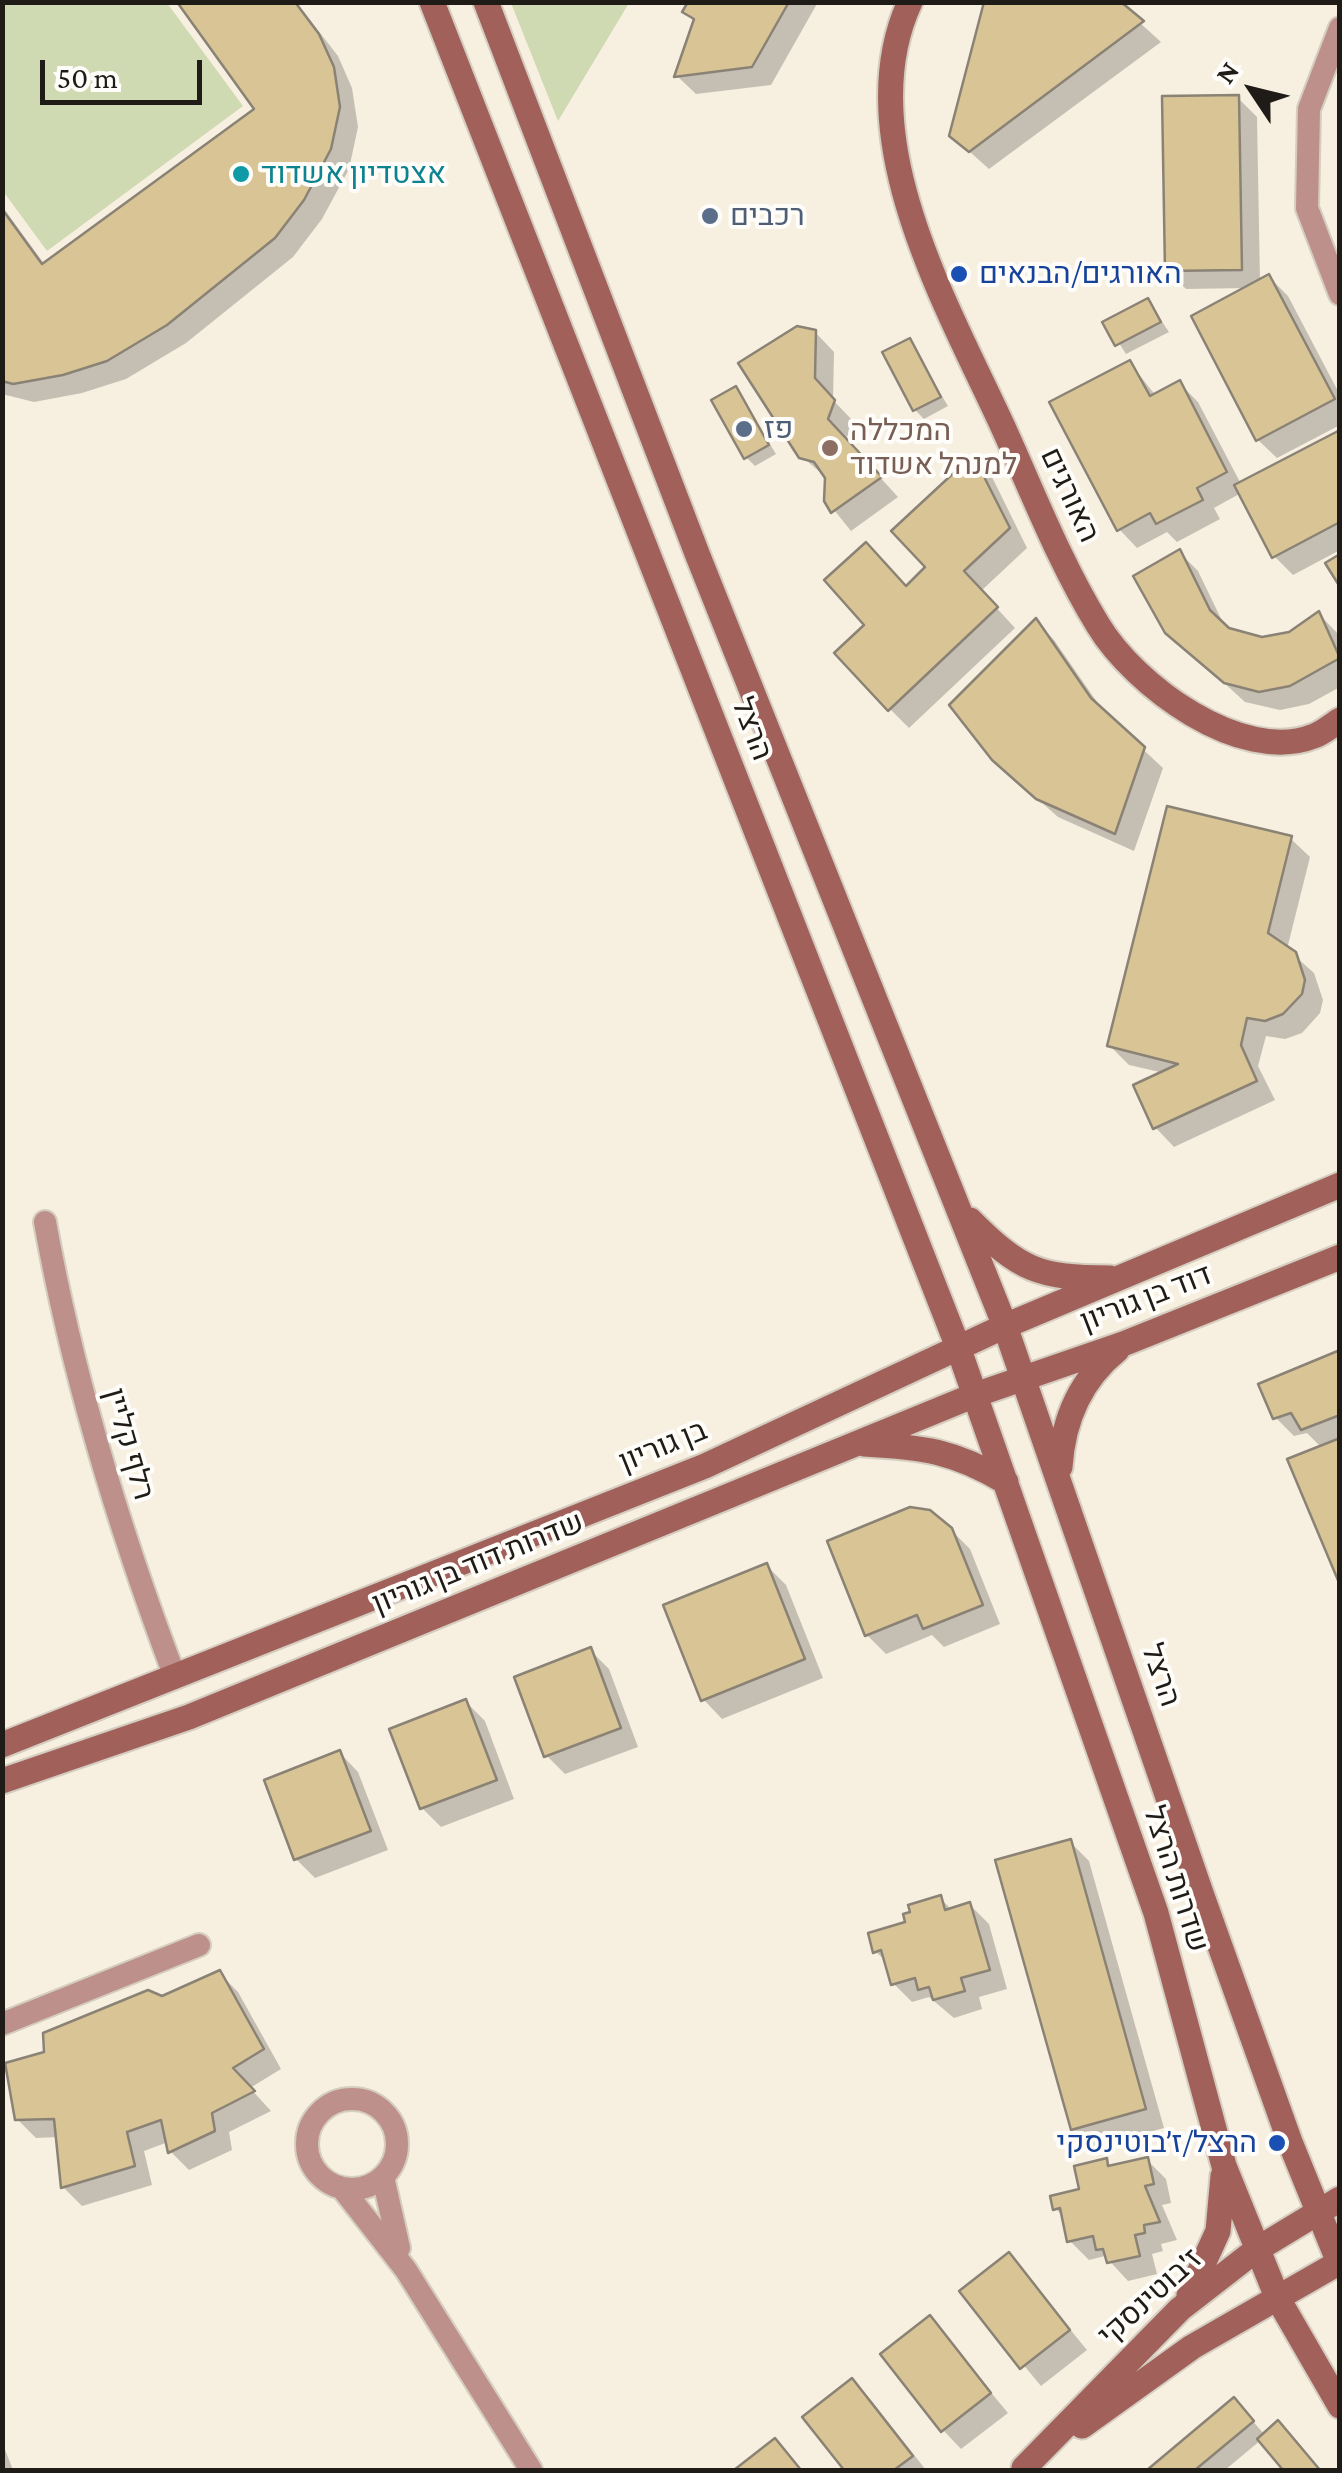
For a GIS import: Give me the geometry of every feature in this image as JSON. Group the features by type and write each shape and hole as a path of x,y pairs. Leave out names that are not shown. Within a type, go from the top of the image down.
{"main road":[{"name":"הרצל","path":"432,2 958,1347 1006,1482"},
{"name":"הרצל","path":"486,2 698,556 961,1211 1022,1377"},
{"name":"האורגים","path":"910,2 894,69 893,121 913,230 1068,569 1100,629 1148,682 1209,726 1260,740 1313,737 1340,720"},
{"name":"בן גוריון","path":"2,1745 705,1466 1005,1326 1340,1185"},
{"path":"961,1211 1001,1251 1038,1274 1125,1278"},
{"name":"דוד בן גוריון","path":"974,1395 1123,1344 1340,1257"},
{"path":"1059,1477 1070,1414 1094,1372 1123,1344"},
{"path":"1022,1377 1059,1477"},
{"name":"שדרות דוד בן גוריון","path":"2,1781 189,1717 974,1395"},
{"path":"857,1444 929,1448 970,1460 1006,1482"},
{"name":"הרצל","path":"1059,1477 1201,1893"},
{"name":"שדרות הרצל","path":"1006,1482 1156,1912 1224,2166 1277,2297"},
{"name":"שדרות הרצל","path":"1201,1893 1316,2212 1339,2263"},
{"path":"1180,2309 1201,2274 1218,2231 1224,2166"},
{"name":"ז'בוטינסקי","path":"1023,2470 1180,2309 1256,2250 1340,2199"},
{"name":"ז'בוטינסקי","path":"1023,2470 1192,2347 1339,2263"},
{"path":"1277,2297 1340,2406"}],"street":[{"path":"1340,28 1309,110 1308,208 1340,294"},
{"name":"רלף קליין","path":"45,1222 86,1408 137,1577 176,1677"},
{"path":"2,2024 199,1944"},
{"path":"342,2188 364,2188 383,2177 398,2146 392,2122 375,2105 343,2099 320,2112 307,2136 312,2166 322,2178 342,2188 406,2270 530,2470"},
{"path":"383,2177 406,2270"}],"green space":[{"path":"2,3 167,3 243,106 47,251 3,191"},
{"path":"511,3 629,3 558,121"}],"building":[{"name":"אצטדיון אשדוד","path":"177,2 295,2 319,34 334,67 340,107 331,149 304,200 275,238 167,325 107,361 63,375 13,384 2,381 2,209 42,264 254,109"},
{"path":"688,2 789,2 752,67 674,77 694,19 682,12"},
{"path":"984,2 1121,2 1144,21 969,152 949,136"},
{"path":"1239,95 1242,270 1165,271 1162,96"},
{"path":"1269,274 1335,399 1256,441 1191,316"},
{"path":"1148,298 1161,322 1115,346 1102,322"},
{"path":"797,326 816,330 815,378 835,400 828,419 882,477 831,513 824,501 825,478 814,462 799,458 738,363"},
{"path":"910,338 941,397 913,411 882,352"},
{"path":"1130,360 1150,396 1180,380 1227,472 1197,488 1203,500 1156,524 1150,513 1117,531 1049,402"},
{"path":"736,386 769,445 744,459 711,400"},
{"path":"1340,430 1340,522 1272,558 1234,485"},
{"path":"973,455 1010,528 964,571 998,607 888,711 834,653 864,625 824,580 866,542 906,586 925,567 891,531"},
{"path":"1180,549 1210,610 1229,628 1262,637 1289,632 1319,611 1340,658 1290,686 1259,692 1224,683 1165,633 1133,576"},
{"path":"1340,554 1340,587 1325,563"},
{"path":"1036,618 1091,698 1145,747 1115,834 1036,799 992,760 949,705"},
{"path":"1167,806 1292,836 1268,933 1296,952 1305,980 1302,994 1283,1014 1265,1021 1247,1018 1241,1045 1257,1081 1153,1129 1133,1085 1178,1064 1107,1046"},
{"path":"1340,1350 1340,1415 1301,1430 1291,1413 1273,1419 1258,1384"},
{"path":"1340,1438 1340,1585 1287,1459"},
{"path":"910,1507 930,1510 952,1528 983,1605 923,1629 917,1615 865,1636 827,1541"},
{"path":"767,1563 805,1659 701,1701 663,1605"},
{"path":"591,1647 621,1728 544,1757 514,1677"},
{"path":"466,1699 497,1780 420,1809 389,1729"},
{"path":"340,1750 371,1831 294,1860 264,1780"},
{"path":"1071,1839 1146,2109 1071,2130 995,1860"},
{"path":"941,1895 945,1910 970,1902 990,1970 961,1978 965,1991 933,2000 929,1987 918,1990 915,1978 891,1985 881,1950 873,1953 868,1933 905,1922 903,1914 910,1912 908,1905"},
{"path":"220,1970 264,2049 233,2068 255,2091 212,2113 215,2131 168,2153 161,2120 127,2132 135,2166 61,2188 54,2119 15,2120 5,2063 44,2052 43,2033 148,1990 162,1996"},
{"path":"1148,2157 1154,2184 1145,2186 1160,2222 1144,2225 1145,2233 1135,2235 1140,2256 1107,2263 1103,2249 1096,2250 1093,2236 1067,2242 1060,2208 1053,2210 1050,2196 1079,2189 1074,2166 1107,2158 1108,2166"},
{"path":"1009,2252 1070,2330 1020,2369 959,2291"},
{"path":"930,2315 991,2393 941,2432 880,2354"},
{"path":"852,2378 913,2456 894,2470 844,2470 802,2417"},
{"path":"1234,2397 1254,2421 1195,2470 1147,2470"},
{"path":"1278,2420 1320,2470 1283,2470 1257,2439"},
{"path":"775,2438 801,2470 734,2470"}],"place":[{"name":"אצטדיון אשדוד","path":"241,174"},
{"name":"רכבים","path":"710,216"},
{"name":"האורגים/הבנאים","path":"959,274"},
{"name":"פז","path":"744,429"},
{"name":"המכללה למנהל אשדוד","path":"830,448"},
{"name":"הרצל/ז׳בוטינסקי","path":"1277,2143"}]}
